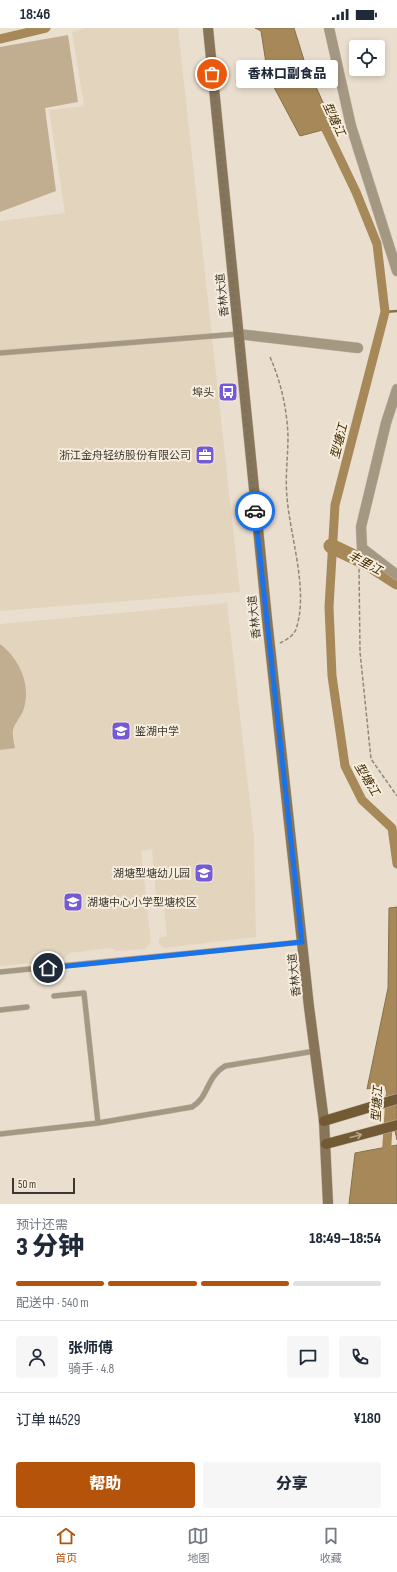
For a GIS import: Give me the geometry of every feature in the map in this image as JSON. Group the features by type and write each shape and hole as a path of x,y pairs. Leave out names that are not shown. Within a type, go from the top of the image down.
{"main road":[{"name":"香林大道","path":"208,28 270,649 302,942 324,1121 328,1204"},
{"path":"324,1121 397,1099"},
{"path":"326,1144 397,1125"}],"street":[{"path":"329,28 351,126 397,271"},
{"path":"238,334 358,348"},
{"path":"397,389 386,423 361,527 362,548 397,575"}],"lane":[{"path":"0,353 238,334"},
{"path":"0,972 302,942"},
{"path":"54,996 84,993 98,1123"},
{"path":"0,1010 27,1007"},
{"path":"0,1134 98,1123 192,1107 199,1103 215,1072 225,1066 315,1051"}],"path":[{"path":"270,357 278,376 286,409 288,436 286,495 299,572 300,606 297,627 292,637 270,649"},
{"path":"359,567 360,652 371,759 397,796"}],"shaded area":[{"path":"85,28 178,28 240,592 0,611 0,221 65,213 49,110 84,106 72,32"},
{"path":"255,28 294,28 304,60 334,127 300,136 268,76 261,31"},
{"path":"68,35 78,102 45,108 56,191 0,212 0,47"},
{"name":"鉴湖中学","path":"227,603 254,837 256,937 164,948 159,944 159,938 167,936 163,897 156,896 152,849 141,851 151,942 145,949 116,951 111,948 69,953 63,960 0,966 0,624"},
{"path":"0,644 13,657 22,672 26,690 26,699 22,714 13,730 15,748 0,750"},
{"path":"397,907 397,1140 385,1085 367,1089 388,988 389,908"},
{"path":"397,1145 397,1204 349,1204 355,1153"}],"waterway":[{"path":"0,39 46,28"},
{"name":"型塘江","path":"321,119 356,192 377,244 385,312 335,505 329,607 332,676 345,766 362,800 392,828 397,864"},
{"path":"385,312 397,311"},
{"name":"丰里江","path":"331,546 369,564 397,582"},
{"name":"型塘江","path":"386,1159 390,1096"}],"way so far":[{"path":"212,74 255,511"}],"place":[{"name":"香林口副食品","path":"212,74"},
{"name":"埠头","path":"228,392"},
{"name":"浙江金舟轻纺股份有限公司","path":"205,455"},
{"name":"鉴湖中学","path":"121,731"},
{"name":"湖塘型塘幼儿园","path":"204,873"},
{"name":"湖塘中心小学型塘校区","path":"73,902"}],"route":[{"path":"48,968 302,942 255,511"}]}
